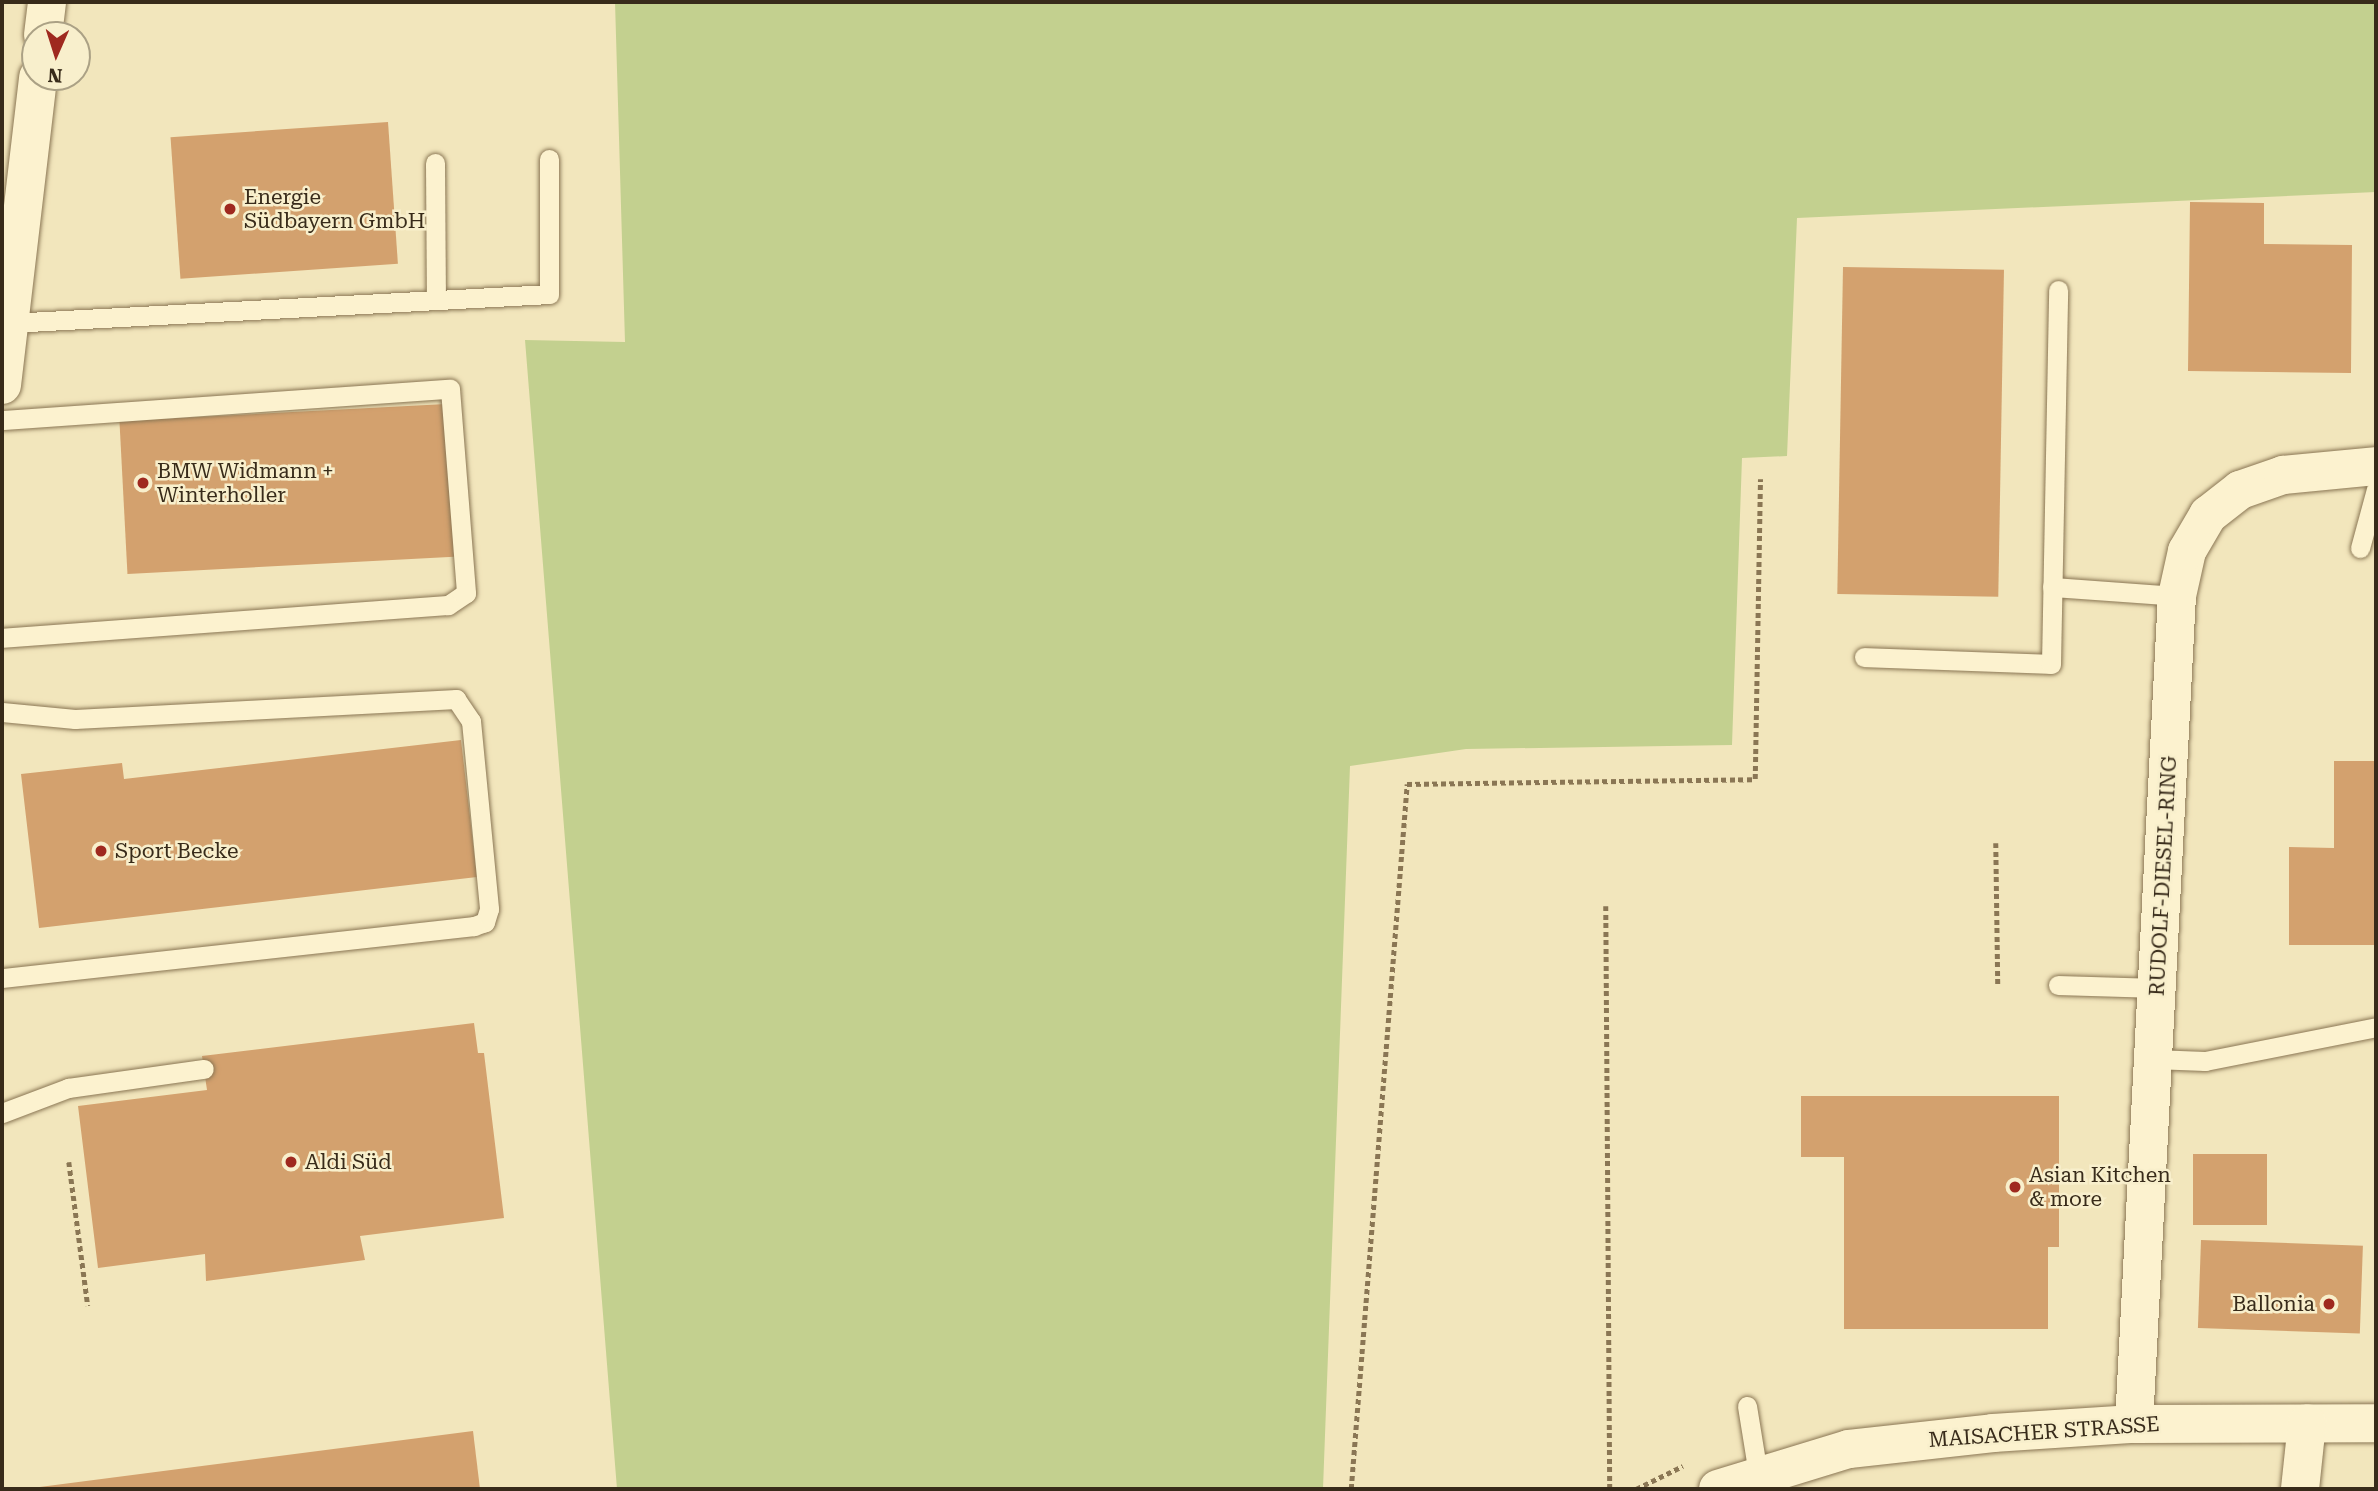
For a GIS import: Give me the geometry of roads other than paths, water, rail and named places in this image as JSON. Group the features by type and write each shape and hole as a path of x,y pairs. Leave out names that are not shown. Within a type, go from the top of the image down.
{"street":[{"path":"45,21 47,2"},
{"path":"2,385 8,299 36,91"},
{"name":"RUDOLF-DIESEL-RING","path":"2134,1424 2177,596 2188,551 2207,515 2240,490 2283,475 2376,466"},
{"path":"2300,1489 2307,1423"},
{"name":"MAISACHER STRASSE","path":"1718,1489 1758,1474 1849,1449 2134,1424 2376,1423"}],"lane":[{"path":"8,299 436,298 549,294 549,159"},
{"path":"435,163 436,298"},
{"path":"1864,657 2051,664 2058,290"},
{"path":"2,420 450,389 466,593 448,605 2,638"},
{"path":"2360,548 2376,489"},
{"path":"2052,587 2177,596"},
{"path":"2,712 75,719 456,699 471,720 489,909 485,922 474,926 2,978"},
{"path":"2057,985 2157,988"},
{"path":"2153,1059 2205,1061 2376,1027"},
{"path":"2,1113 68,1088 204,1069"},
{"path":"1747,1406 1758,1474"}],"place":[{"name":"Energie Südbayern GmbH","path":"230,209"},
{"name":"BMW Widmann + Winterholler","path":"143,483"},
{"name":"Sport Becke","path":"101,851"},
{"name":"Aldi Süd","path":"291,1162"},
{"name":"Asian Kitchen & more","path":"2015,1187"},
{"name":"Ballonia","path":"2329,1304"}]}
